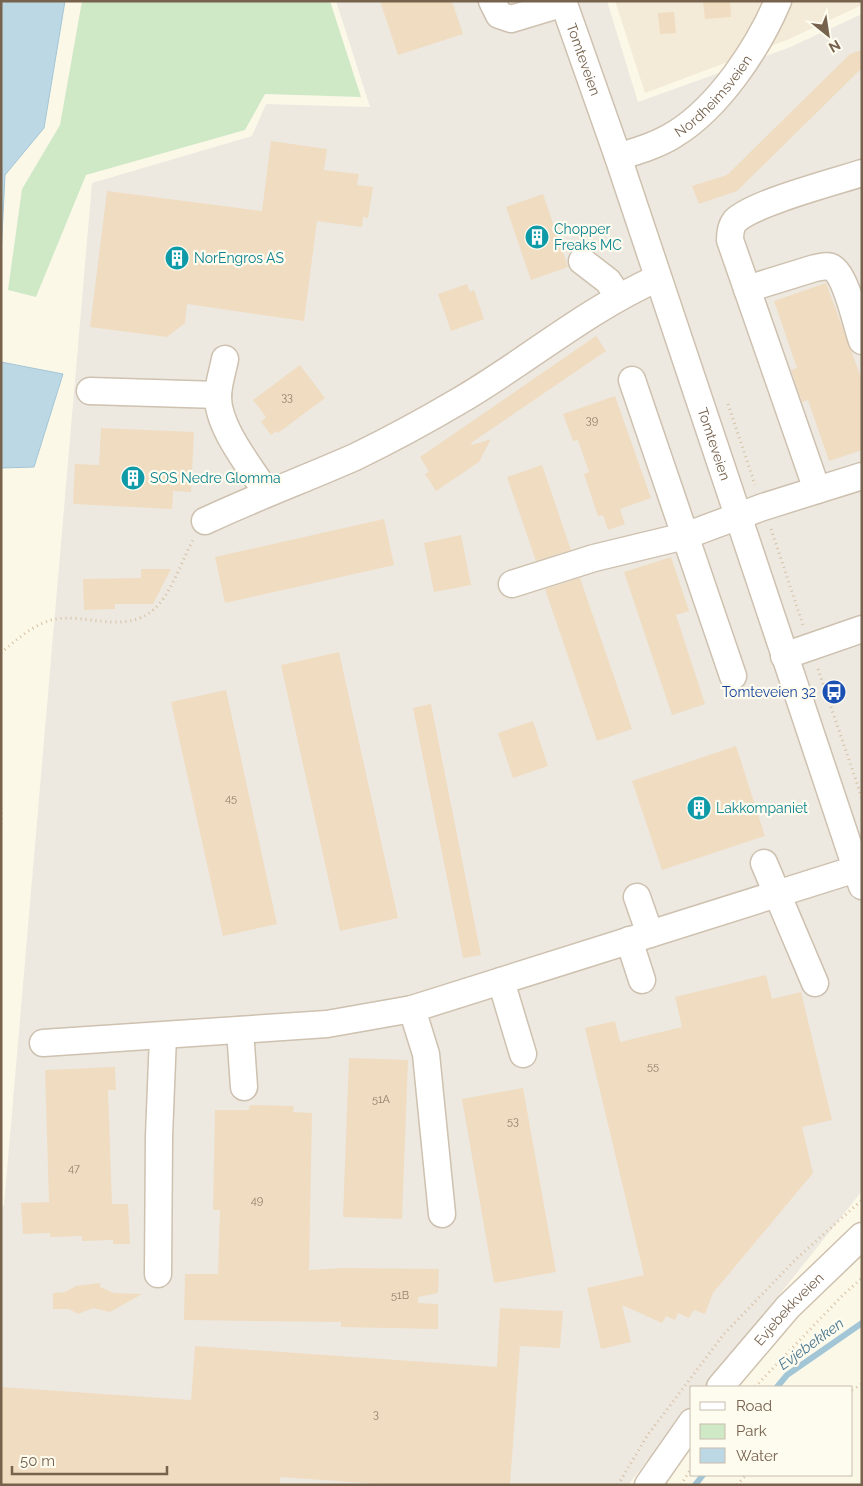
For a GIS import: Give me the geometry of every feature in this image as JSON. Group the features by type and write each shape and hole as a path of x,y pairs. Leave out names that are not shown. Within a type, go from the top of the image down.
{"street":[{"path":"492,1 499,15 511,20 564,2"},
{"name":"Nordheimsveien","path":"618,158 670,137 698,115 721,92 749,55 778,1"},
{"name":"Tomteveien","path":"564,2 859,877"},
{"path":"817,490 730,240 731,230 734,222 751,210 862,173"},
{"path":"582,261 608,280 618,296"},
{"path":"747,289 816,268 827,266 834,268 842,278 862,341"},
{"path":"205,521 266,492 354,457 416,426 461,400 618,296 658,278"},
{"path":"225,358 218,395 220,413 226,428 266,492"},
{"path":"632,380 733,676"},
{"path":"90,391 218,395"},
{"path":"512,584 594,558 684,536 737,516 862,476"},
{"path":"784,656 862,629"},
{"path":"764,863 816,983"},
{"path":"43,1043 327,1024 412,1009 777,894 859,877"},
{"path":"637,897 642,980"},
{"path":"501,981 523,1054"},
{"path":"412,1009 426,1054 442,1214"},
{"path":"240,1030 244,1087"},
{"path":"158,1274 159,1136 163,1036"},
{"name":"Evjebekkveien","path":"721,1386 788,1307 862,1236"},
{"path":"648,1485 690,1425"}],"path":[{"path":"1,653 38,625 57,619 135,621 154,610 165,594 205,521"},
{"path":"1,798 1,828"},
{"path":"756,1386 842,1296 862,1278"},
{"path":"681,1485 690,1470"}],"shaded area":[{"path":"336,1 607,1 638,102 788,48 862,14 862,1191 707,1386 690,1386 690,1408 628,1485 1,1485 1,1208 4,1205 92,183 252,136 266,104 370,107"},
{"path":"615,1 862,1 862,5 787,40 645,93"}],"green space":[{"path":"82,1 330,1 361,97 265,94 245,130 86,175 36,297 8,290 22,189 60,125"}],"water":[{"path":"1,1 65,1 44,128 5,175 1,256"},
{"path":"1,362 63,374 34,467 1,468"}],"building":[{"path":"380,1 452,1 463,34 398,55"},
{"path":"703,1 730,1 731,17 705,19"},
{"path":"674,12 676,33 660,34 658,13"},
{"path":"862,50 862,68 737,191 699,204 692,186 727,175 850,54"},
{"name":"NorEngros AS","path":"271,141 327,149 324,170 359,174 357,185 373,187 368,218 363,217 362,227 317,221 304,321 187,304 185,323 167,337 90,327 107,191 262,211"},
{"name":"Chopper Freaks MC","path":"543,194 568,267 531,280 506,207"},
{"path":"826,283 862,380 862,450 829,461 808,400 802,402 791,370 797,368 774,301"},
{"path":"467,284 470,292 474,290 484,319 451,331 438,294"},
{"path":"596,336 606,351 471,443 472,445 491,439 479,462 436,491 425,474 429,472 420,457"},
{"path":"300,365 325,398 278,433 276,431 271,435 261,422 266,417 253,400"},
{"path":"615,396 651,498 620,509 625,524 608,530 603,515 598,516 584,474 589,472 578,440 573,441 563,414"},
{"name":"SOS Nedre Glomma","path":"101,428 194,432 191,492 173,491 172,509 73,504 75,464 99,465"},
{"path":"542,465 571,550 536,561 507,477"},
{"path":"384,519 394,565 225,603 215,557"},
{"path":"461,535 471,585 434,592 424,543"},
{"path":"671,557 689,611 676,615 705,704 672,715 624,572"},
{"path":"141,569 171,569 153,604 115,604 115,609 84,610 83,579 141,578"},
{"path":"580,578 632,729 597,741 545,589"},
{"path":"339,652 398,918 340,931 281,665"},
{"path":"226,690 277,924 223,936 171,702"},
{"path":"431,704 481,955 463,958 413,708"},
{"path":"533,721 548,766 513,778 498,733"},
{"name":"Lakkompaniet","path":"736,746 765,836 662,870 632,781"},
{"path":"766,975 772,999 801,992 832,1120 802,1127 813,1173 713,1293 705,1314 694,1310 689,1318 678,1313 675,1320 666,1316 662,1323 622,1305 631,1342 601,1349 587,1288 644,1275 585,1028 615,1021 620,1042 682,1027 675,997"},
{"path":"349,1058 408,1060 402,1219 343,1217"},
{"path":"115,1067 116,1090 108,1090 112,1204 128,1204 130,1244 113,1244 113,1240 82,1241 82,1236 50,1237 50,1233 23,1234 21,1203 49,1202 45,1070"},
{"path":"523,1088 556,1272 494,1283 462,1099"},
{"path":"250,1105 294,1106 293,1112 312,1113 309,1270 342,1268 439,1269 438,1293 418,1297 418,1303 438,1304 438,1329 341,1327 341,1322 184,1320 185,1274 218,1274 220,1210 213,1210 215,1110 249,1110"},
{"path":"100,1283 100,1287 114,1293 142,1294 110,1312 93,1308 78,1314 69,1309 53,1309 53,1293 65,1292 76,1286"},
{"path":"500,1308 563,1311 560,1348 520,1346 510,1485 395,1485 280,1477 280,1485 1,1485 1,1387 191,1400 195,1346 497,1367"}],"waterway":[{"name":"Evjebekken","path":"778,1386 787,1375 862,1323"},
{"name":"Evjebekken","path":"695,1485 702,1476"}],"place":[{"name":"Chopper Freaks MC","path":"537,237"},
{"name":"NorEngros AS","path":"177,258"},
{"name":"SOS Nedre Glomma","path":"133,478"},
{"name":"Tomteveien 32","path":"834,692"},
{"name":"Lakkompaniet","path":"699,808"}]}
